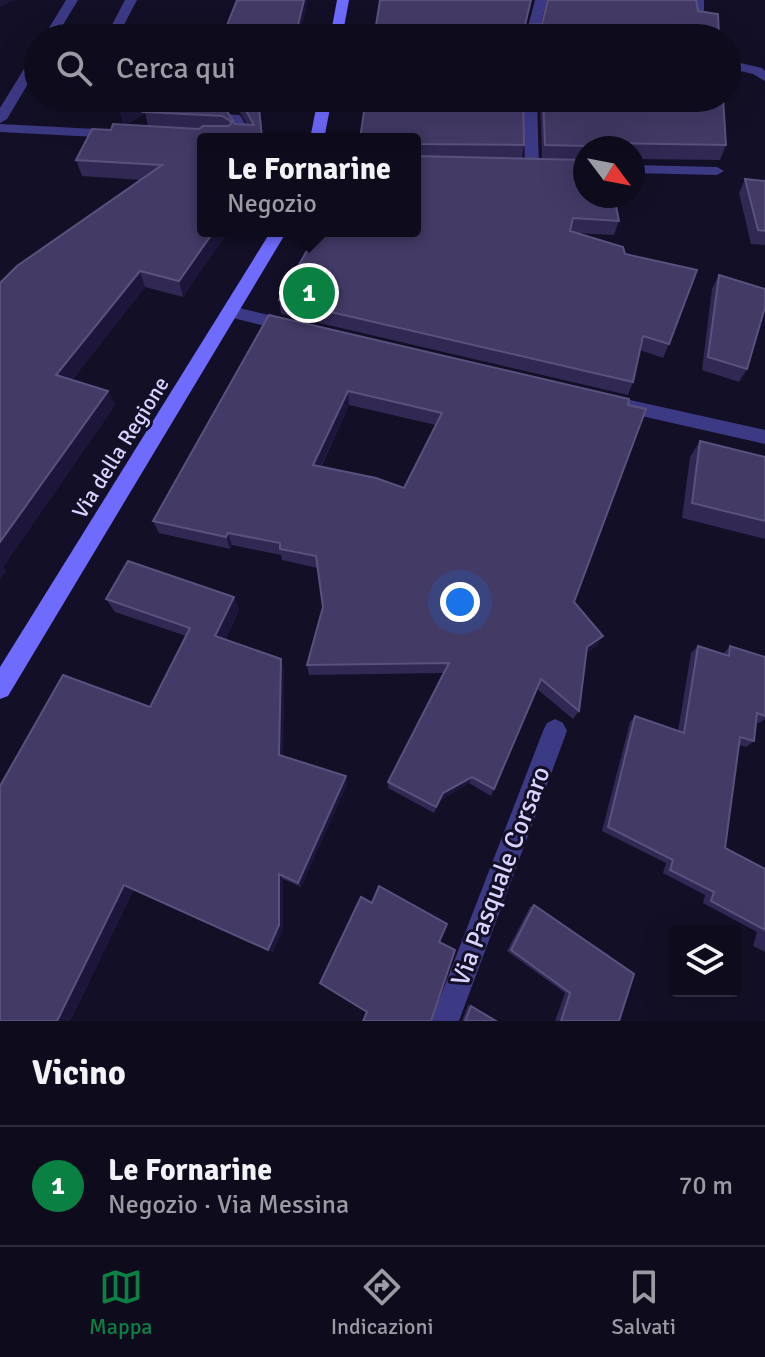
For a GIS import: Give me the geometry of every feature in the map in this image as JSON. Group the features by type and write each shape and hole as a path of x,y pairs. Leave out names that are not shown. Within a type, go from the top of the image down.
{"main road":[{"path":"339,24 343,0"},
{"path":"318,133 322,112"},
{"name":"Via della Regione","path":"0,688 275,237"}],"street":[{"path":"57,24 72,0"},
{"path":"118,24 131,0"},
{"path":"535,24 541,0"},
{"path":"698,0 700,14"},
{"path":"741,67 757,71 765,77"},
{"path":"0,119 24,80"},
{"path":"530,112 532,167"},
{"path":"193,117 235,118 244,133"},
{"path":"0,128 127,134"},
{"path":"645,169 717,171"},
{"path":"231,312 306,330"},
{"path":"607,401 765,437"},
{"name":"Via Pasquale Corsaro","path":"445,1021 555,731"}],"building":[{"path":"237,0 304,0 298,24 228,24"},
{"path":"380,0 531,0 525,24 376,24"},
{"path":"548,0 696,0 698,11 718,14 718,24 542,24"},
{"path":"144,112 228,112 235,124 254,125 247,112 259,112 262,133 197,133 197,237 210,237 179,281 140,271 56,375 108,391 0,542 0,283 17,266 162,165 76,160 92,129 111,130 113,124 199,129 203,126 229,126 232,122 222,116"},
{"path":"364,112 523,112 524,145 421,144 421,133 361,133"},
{"path":"544,112 724,112 726,145 645,144 645,136 573,136 573,146 545,145"},
{"path":"421,156 573,160 573,208 616,208 619,221 573,218 570,231 623,247 625,254 697,270 669,344 643,336 633,382 279,300 315,237 421,237"},
{"path":"745,179 765,181 765,231 758,230"},
{"path":"719,275 765,289 765,307 747,369 708,357"},
{"path":"269,315 629,399 628,405 646,409 574,602 603,636 587,647 579,711 541,679 494,789 472,777 443,793 436,807 388,782 449,663 307,665 323,607 316,556 280,549 280,543 228,533 226,537 153,521","holes":["348,391 442,413 404,488 376,478 313,465"]},
{"path":"700,441 765,457 765,521 692,503"},
{"path":"128,561 234,597 215,636 281,659 279,755 346,776 298,883 279,874 279,925 268,950 124,885 57,1021 0,1021 0,786 63,675 150,707 190,628 106,599"},
{"path":"698,646 729,656 730,646 765,657 765,716 757,713 754,741 740,737 725,848 765,869 765,930 711,901 714,892 670,870 673,860 608,827 635,716 684,733"},
{"path":"379,886 447,924 439,942 455,950 431,1021 363,1021 367,1012 320,983 361,897 372,903"},
{"path":"534,905 634,974 619,1021 561,1021 570,993 511,950"},
{"path":"471,1006 496,1021 465,1021"}],"place":[{"name":"Le Fornarine","path":"309,293"}]}
